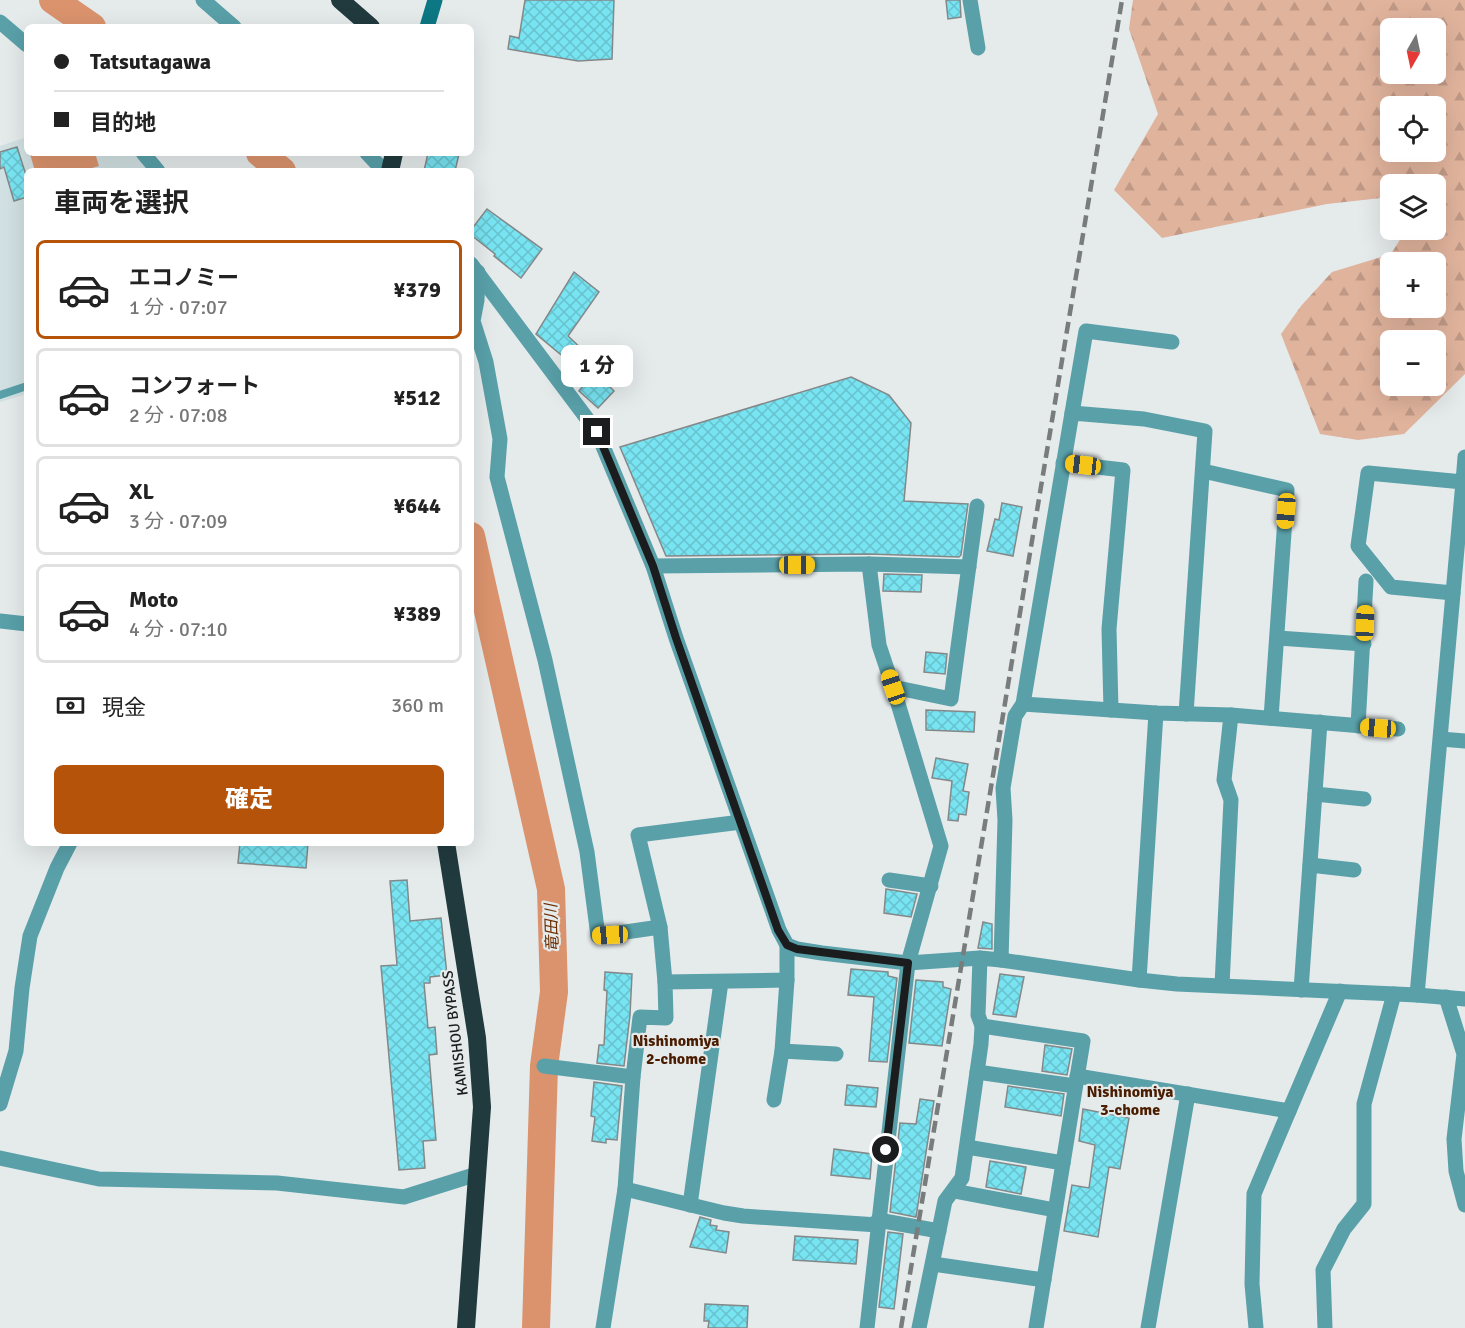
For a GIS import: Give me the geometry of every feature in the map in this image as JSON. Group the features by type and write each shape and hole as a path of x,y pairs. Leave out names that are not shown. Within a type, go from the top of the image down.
{"highway":[{"path":"340,0 368,24"},
{"name":"KAMISHOU BYPASS","path":"446,846 477,1038 482,1107 466,1328"}],"main road":[{"path":"428,24 435,0"}],"street":[{"path":"203,0 231,24"},
{"path":"970,0 978,48"},
{"path":"0,22 24,42"},
{"path":"146,156 156,168"},
{"path":"370,156 381,168"},
{"path":"474,268 597,432 653,566 778,930 787,945 782,1051 774,1100"},
{"path":"474,268 477,300 474,316"},
{"path":"474,324 486,362 500,439 497,477 545,660 587,852 598,936 660,927"},
{"path":"1001,960 1005,820 1003,789 1015,716 1023,704 1086,331 1172,342"},
{"path":"1072,413 1144,420 1205,431 1186,714"},
{"path":"1417,995 1465,457"},
{"path":"1064,463 1123,470 1108,629 1112,710"},
{"path":"1203,471 1287,490 1272,718"},
{"path":"1453,594 1391,587 1358,546 1368,473 1464,482"},
{"path":"893,687 951,699 977,506"},
{"path":"653,566 869,564 969,567"},
{"path":"867,1328 908,963 941,846 879,645 869,564"},
{"path":"1358,726 1366,581"},
{"path":"0,621 24,624"},
{"path":"1278,638 1364,644"},
{"path":"1023,704 1156,713 1231,715 1398,729"},
{"path":"1139,980 1156,713"},
{"path":"1221,985 1230,800 1224,780 1231,715"},
{"path":"1301,990 1320,722"},
{"path":"1441,739 1465,741"},
{"path":"1315,794 1364,799"},
{"path":"603,1328 625,1189 640,1017 666,1018 660,927 638,835 741,822"},
{"path":"0,1104 16,1051 30,936 57,868 68,846"},
{"path":"1310,866 1354,870"},
{"path":"890,880 931,886"},
{"path":"787,945 822,953 908,963 980,958 1139,980 1465,999"},
{"path":"919,1328 945,1201 962,1178 982,1026 978,1015 980,958"},
{"path":"665,982 787,980"},
{"path":"690,1205 721,982"},
{"path":"1256,1328 1252,1284 1254,1194 1340,991"},
{"path":"1325,1328 1323,1270 1344,1229 1364,1204 1364,1104 1394,994"},
{"path":"1446,997 1464,1053 1454,1139 1456,1171 1465,1205"},
{"path":"982,1026 1083,1041 1036,1328"},
{"path":"782,1051 836,1054"},
{"path":"544,1066 633,1077"},
{"path":"977,1072 1188,1094 1289,1111"},
{"path":"1148,1328 1188,1094"},
{"path":"967,1147 1063,1163"},
{"path":"0,1158 99,1179 277,1183 404,1197 477,1174"},
{"path":"625,1189 743,1216 878,1223 939,1231"},
{"path":"954,1191 1055,1210"},
{"path":"933,1264 1044,1280"}],"lane":[{"path":"0,395 24,387"}],"shaded area":[{"path":"24,138 24,156 138,156 149,168 24,168 24,395 0,402 0,146"},
{"path":"31,156 96,156 99,166 92,168 34,168"}],"green space":[{"path":"1133,0 1465,0 1465,374 1446,393 1446,330 1380,330 1380,396 1443,396 1404,434 1358,440 1320,434 1281,334 1301,306 1332,272 1380,257 1380,318 1446,318 1446,252 1392,252 1400,240 1446,240 1446,174 1380,174 1380,198 1327,204 1162,238 1114,190 1158,114 1129,29"}],"building":[{"path":"525,0 614,0 612,59 578,61 508,49 510,36 519,38"},
{"path":"946,0 960,0 961,17 948,19"},
{"path":"17,147 24,169 24,198 14,201 4,167 0,169 0,152"},
{"path":"427,156 459,156 456,168 425,168"},
{"path":"487,209 542,249 521,278 474,237 474,226"},
{"path":"574,272 599,292 568,336 602,368 597,374 614,391 598,408 579,391 589,378 536,334"},
{"path":"851,377 889,395 911,423 904,501 968,504 959,557 869,554 666,556 620,447"},
{"path":"1002,503 1022,507 1013,556 987,551 995,519 999,520"},
{"path":"884,574 922,575 921,592 883,591"},
{"path":"926,652 947,654 945,674 924,672"},
{"path":"926,710 975,712 974,732 926,730"},
{"path":"936,758 968,764 963,791 969,792 966,815 959,814 958,821 948,820 952,781 932,778"},
{"path":"240,846 308,846 306,868 238,863"},
{"path":"407,880 410,921 441,918 447,975 430,977 430,983 424,983 428,1028 435,1027 437,1054 429,1055 436,1140 423,1141 425,1168 399,1170 381,966 397,965 390,881"},
{"path":"886,889 917,894 911,917 884,913"},
{"path":"983,922 992,924 992,949 978,948"},
{"path":"851,969 888,972 888,976 897,978 887,1062 869,1061 874,997 848,995"},
{"path":"605,972 632,974 624,1066 597,1063 599,1045 604,1045 607,991 604,990"},
{"path":"1000,974 1024,977 1016,1017 993,1014"},
{"path":"916,980 943,982 943,987 951,989 942,1046 909,1043"},
{"path":"1045,1045 1072,1049 1067,1075 1042,1071"},
{"path":"594,1082 622,1086 617,1140 606,1139 606,1143 592,1141 595,1117 591,1116"},
{"path":"847,1085 878,1088 876,1107 845,1105"},
{"path":"1008,1086 1064,1094 1061,1116 1005,1107"},
{"path":"920,1099 934,1101 916,1217 890,1212 900,1123 916,1124"},
{"path":"1083,1109 1129,1118 1120,1169 1109,1167 1098,1237 1064,1231 1072,1185 1089,1188 1095,1145 1079,1141"},
{"path":"834,1149 872,1154 870,1179 831,1175"},
{"path":"990,1161 1026,1167 1021,1194 986,1187"},
{"path":"700,1217 711,1220 710,1225 717,1226 716,1230 729,1232 726,1253 690,1247"},
{"path":"888,1232 903,1234 894,1309 879,1307"},
{"path":"795,1236 858,1240 856,1264 793,1260"},
{"path":"705,1304 748,1306 747,1328 708,1328 709,1321 704,1321"}],"waterway":[{"name":"竜田川","path":"53,0 88,24"},
{"name":"竜田川","path":"264,156 278,168"},
{"name":"竜田川","path":"474,549 551,889 554,992 544,1066 536,1328"}],"railway":[{"path":"901,1328 1122,0"}],"district":[{"name":"Nishinomiya 2-chome","path":"676,1050"},
{"name":"Nishinomiya 3-chome","path":"1130,1101"}],"route":[{"path":"597,432 653,566 778,930 787,945 797,949 908,963 886,1150"}]}
